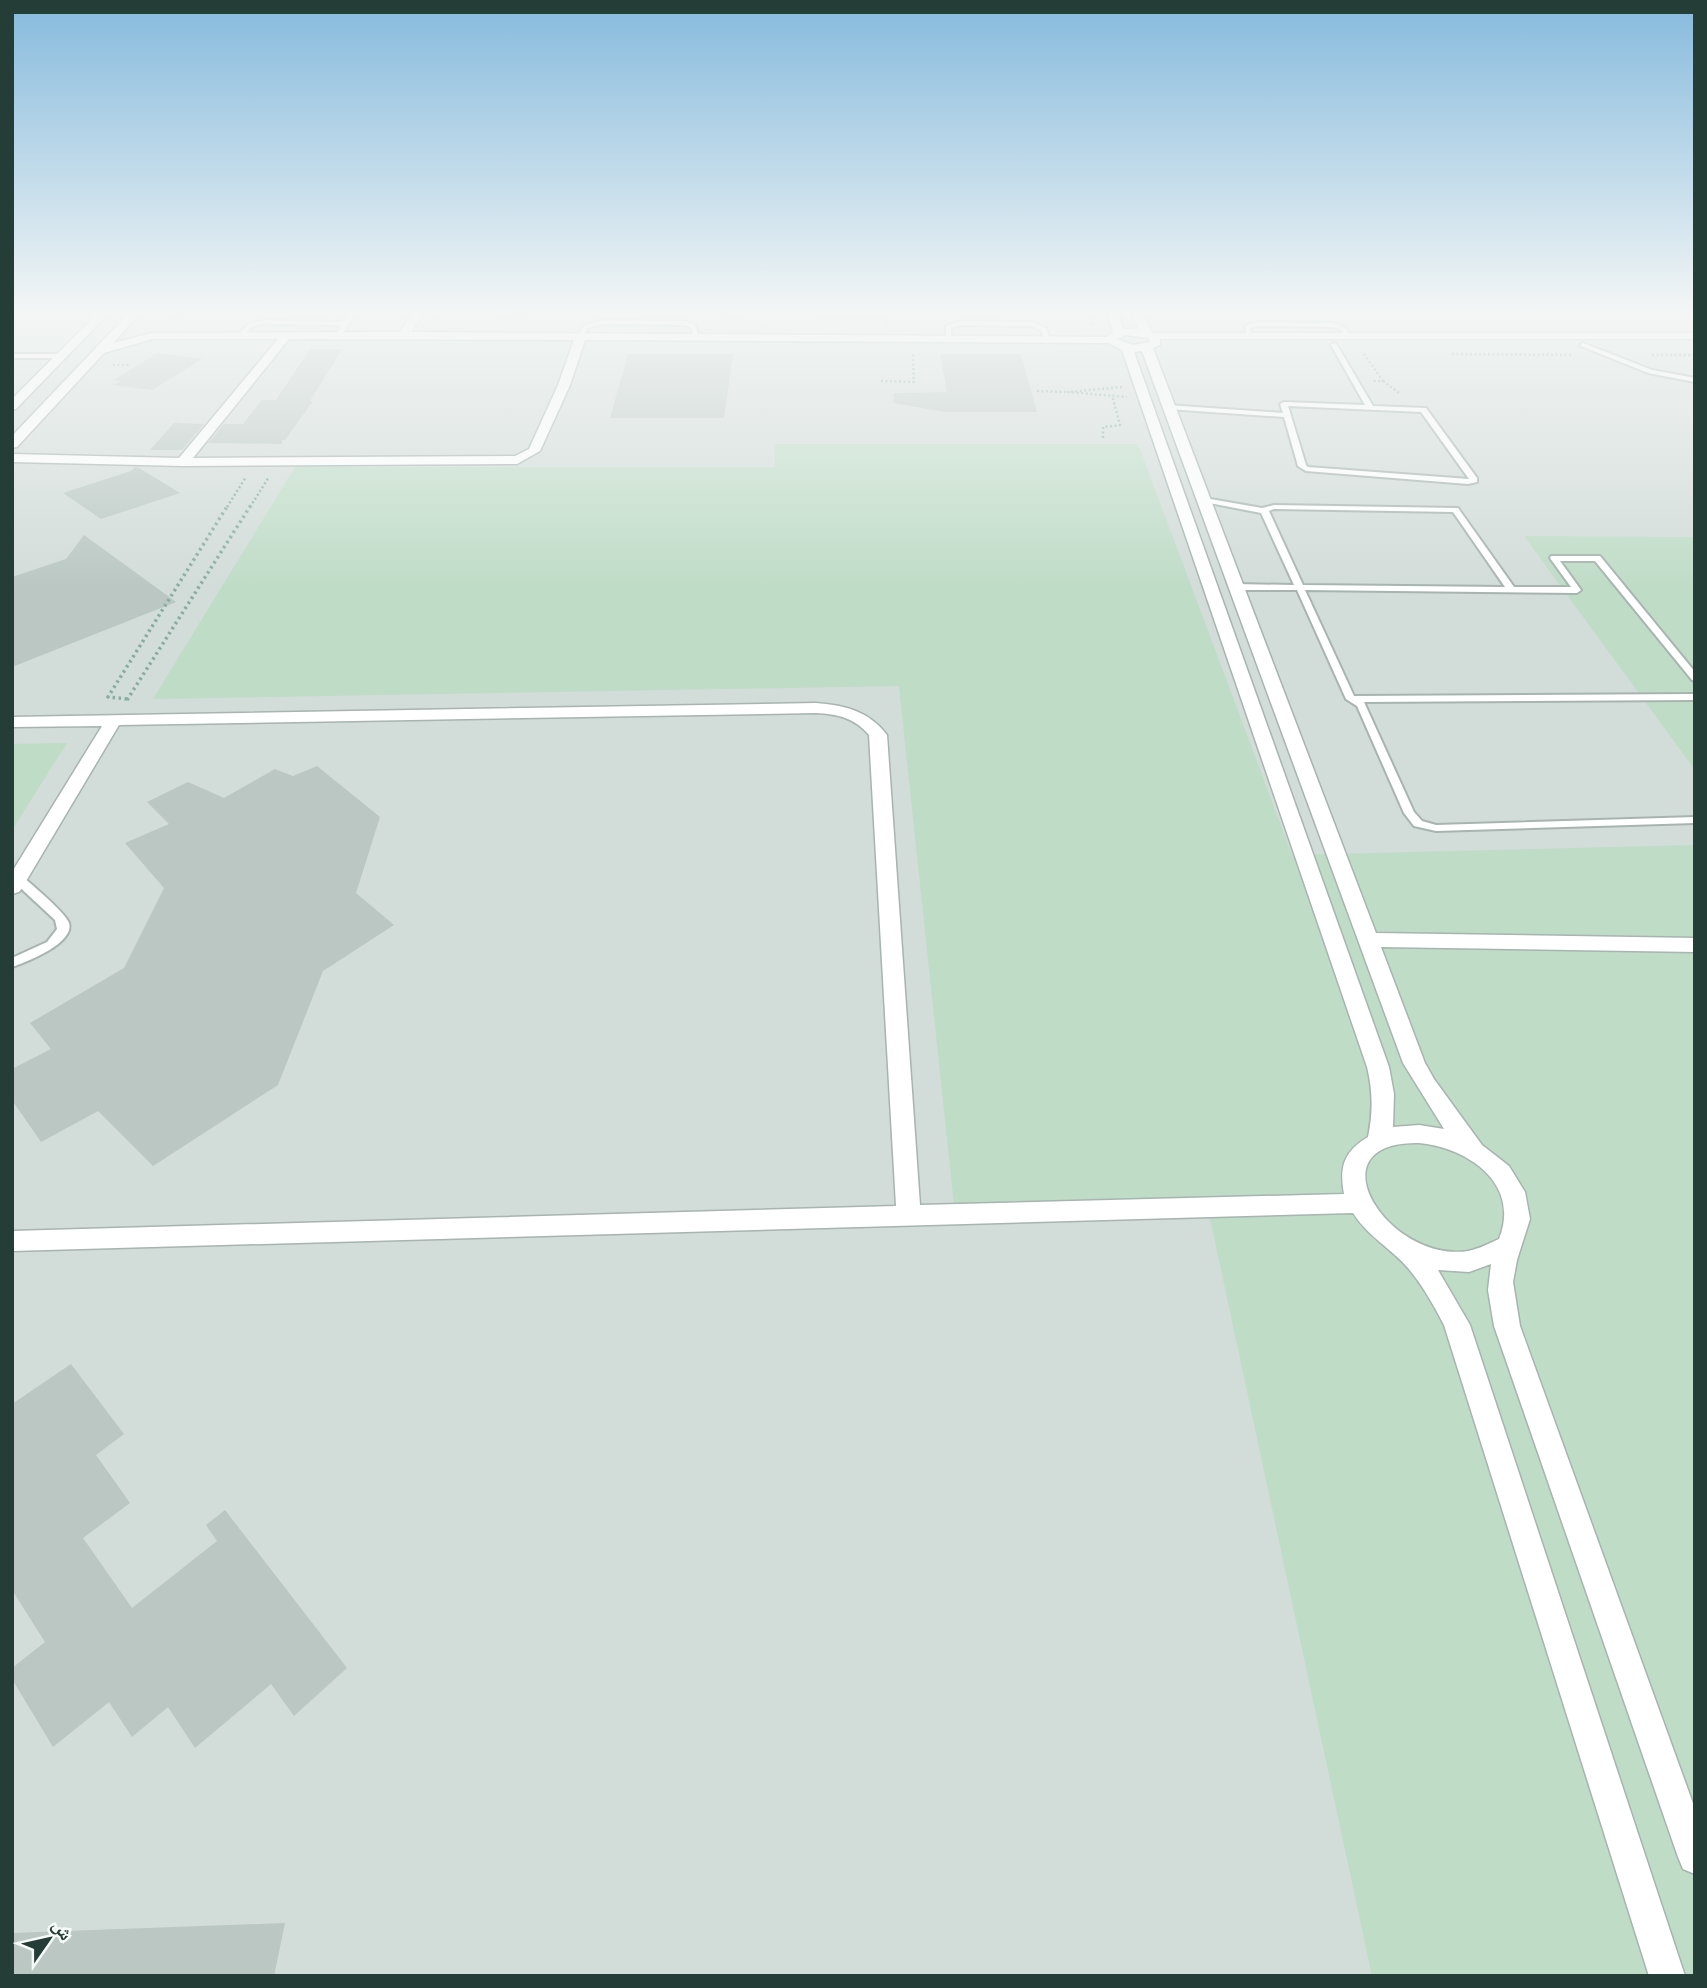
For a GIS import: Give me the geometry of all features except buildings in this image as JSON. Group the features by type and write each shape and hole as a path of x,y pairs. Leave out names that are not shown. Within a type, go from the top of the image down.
{"street":[{"path":"12,444 51,403"},
{"path":"183,462 231,403"},
{"path":"12,458 275,466 508,461 525,458 534,451 556,403"},
{"path":"1146,403 1378,1067 1384,1091 1384,1116 1379,1140"},
{"path":"1166,403 1414,1063 1430,1093 1452,1124 1503,1176 1517,1201 1518,1226 1507,1247 1501,1270 1507,1326 1695,1857"},
{"path":"12,722 816,708 848,712 872,726 878,735 909,1216"},
{"path":"15,884 114,720"},
{"path":"1368,940 1695,945"},
{"path":"1480,1155 1455,1141 1427,1134 1401,1133 1379,1140 1363,1151 1354,1166 1352,1184 1358,1203 1376,1228 1404,1249 1432,1280 1457,1325 1667,1976"},
{"path":"12,1241 1358,1203"},
{"path":"1404,1249 1433,1260 1462,1263 1487,1258 1507,1247"}],"lane":[{"path":"1286,403 1426,411 1474,480 1468,482 1306,469 1302,466 1286,415 1283,405 1286,403"},
{"path":"1368,403 1370,407"},
{"path":"1167,407 1286,415"},
{"path":"1202,499 1264,511 1274,508 1455,510 1511,590"},
{"path":"1264,511 1351,699 1361,704 1414,820 1426,827 1695,820"},
{"path":"1235,587 1577,590 1554,558 1600,559 1695,678"},
{"path":"1351,699 1695,697"},
{"path":"12,963 51,945 63,930 59,917 15,884"}],"path":[{"path":"1103,438 1103,428 1120,425 1114,403"},
{"path":"127,699 108,697 142,647 249,472 275,466"},
{"path":"114,720 275,466"}],"shaded area":[{"path":"12,403 1695,403 1695,1976 12,1976"}],"green space":[{"path":"775,444 1138,444 1292,855 1695,845 1695,1976 1372,1976 1208,1209 955,1214 899,686 153,699 295,467 775,467"},
{"path":"1524,536 1695,537 1695,770"},
{"path":"67,743 12,830 12,744"}]}
